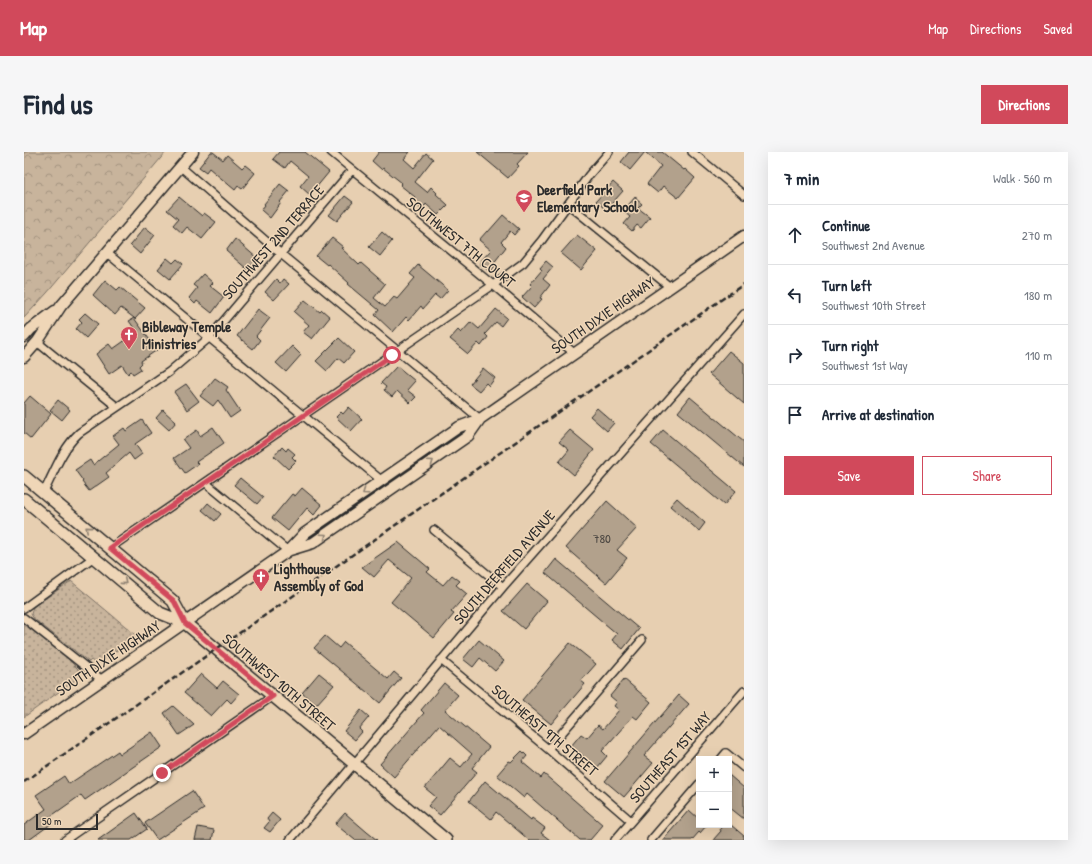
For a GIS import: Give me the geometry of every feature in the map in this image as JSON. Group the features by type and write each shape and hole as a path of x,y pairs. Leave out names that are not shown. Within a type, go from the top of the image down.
{"main road":[{"path":"24,357 38,341 61,306 194,152"},
{"name":"SOUTH DIXIE HIGHWAY","path":"24,734 288,551 305,533 459,426 480,418 744,236"},
{"path":"24,337 31,329 61,306"},
{"name":"SOUTH DIXIE HIGHWAY","path":"288,551 313,543 462,441 468,436 480,418"},
{"name":"SOUTHWEST 10TH STREET","path":"24,476 174,601 185,623"},
{"name":"SOUTHWEST 10TH STREET","path":"24,499 94,556 160,613 185,623 446,840"}],"street":[{"name":"SOUTHWEST 7TH COURT","path":"331,152 574,353"},
{"path":"110,548 304,416 523,263 542,240 589,175 609,152"},
{"path":"692,152 744,195"},
{"path":"180,167 281,254 480,418"},
{"name":"SOUTHWEST 2ND TERRACE","path":"44,492 71,441 79,433 169,372 210,337 352,170"},
{"path":"568,204 670,287"},
{"path":"107,254 210,337 381,480"},
{"name":"SOUTH DEERFIELD AVENUE","path":"290,840 503,587 743,315"},
{"path":"38,341 42,346 117,407"},
{"path":"206,483 288,551"},
{"path":"434,530 503,587"},
{"path":"24,608 94,556"},
{"path":"24,618 102,680"},
{"path":"548,749 642,640"},
{"name":"SOUTHEAST 9TH STREET","path":"441,660 548,749 631,821"},
{"name":"SOUTHEAST 1ST WAY","path":"616,840 744,691"},
{"path":"64,840 273,696"},
{"path":"732,758 744,768"},
{"path":"651,840 696,788"}],"green space":[{"path":"24,152 166,152 47,293 24,318"},
{"path":"71,581 137,636 101,662 95,663 91,660 89,662 34,619 31,614 33,607"},
{"path":"24,621 58,649 79,670 74,681 24,717"}],"building":[{"path":"211,152 223,160 227,155 242,168 245,165 255,173 242,189 238,186 235,190 209,168 206,172 199,167"},
{"path":"279,152 305,152 329,172 310,195 300,186 308,176 290,161 285,168 273,159"},
{"path":"379,152 410,152 404,159 414,168 426,153 433,159 415,182 427,192 431,187 448,205 438,215 426,204 422,210 412,201 415,197 400,185 402,183 383,168 382,170 372,161"},
{"path":"477,152 528,152 517,164 519,166 508,178"},
{"path":"629,152 645,152 630,170 621,162"},
{"path":"645,152 662,152 695,178 678,198 663,186 658,193 647,184 661,166"},
{"path":"613,182 623,191 606,210 596,201"},
{"path":"280,184 289,191 270,218 261,210"},
{"path":"345,196 353,202 337,221 329,215"},
{"path":"636,196 636,199 642,204 638,208 650,217 641,228 637,225 632,231 624,224 630,217 623,211"},
{"path":"179,197 202,216 204,213 216,222 202,239 187,227 182,233 173,225 178,219 167,210"},
{"path":"503,215 519,229 514,235 510,231 501,242 506,247 493,264 495,266 490,272 479,263 491,250 479,240"},
{"path":"145,227 155,235 140,254 130,245"},
{"path":"382,232 392,241 380,256 369,247"},
{"path":"577,235 597,251 581,270 561,253"},
{"path":"332,238 343,247 341,248 359,265 361,263 385,284 374,298 385,307 394,297 397,299 415,278 410,274 418,265 448,290 440,299 435,295 423,309 421,306 409,320 406,317 393,332 375,315 379,310 348,284 349,283 328,264 327,265 316,256"},
{"path":"235,239 258,259 248,270 226,251"},
{"path":"167,258 173,263 177,259 183,264 170,279 158,269"},
{"path":"546,261 553,267 543,279 550,285 540,298 542,299 534,308 522,297 532,286 530,284 542,270 540,268"},
{"path":"203,274 213,283 210,286 224,297 212,313 197,301 195,304 189,298 197,288 193,285"},
{"path":"276,279 280,283 283,279 289,284 274,300 265,292"},
{"path":"105,280 117,290 120,287 145,308 135,319 121,308 115,315 93,295"},
{"path":"305,300 320,312 322,310 330,317 312,339 303,332 309,325 294,312"},
{"path":"258,309 270,318 256,336 260,340 253,349 237,336"},
{"path":"496,309 507,318 501,326 496,322 485,334 488,337 481,346 478,343 468,354 450,339 458,330 461,333 471,322 479,329"},
{"path":"85,313 98,324 86,338 76,329 82,322 79,319"},
{"name":"Bibleway Temple Ministries","path":"134,318 157,350 141,361 142,363 139,366 141,369 133,374 131,371 128,374 122,365 109,374 96,354 109,344 113,349 137,332 129,321"},
{"path":"339,338 354,352 344,363 338,358 327,371 316,361"},
{"path":"292,346 301,355 286,372 276,363"},
{"path":"729,351 744,363 744,404 709,374"},
{"path":"397,366 415,381 407,390 416,397 410,403 397,391 392,397 384,390 386,387 381,383"},
{"path":"483,368 495,378 489,386 486,383 479,391 470,384"},
{"path":"215,378 228,387 226,390 240,411 230,418 218,400 213,406 200,396"},
{"path":"186,384 199,401 187,410 174,392"},
{"path":"30,396 51,414 31,439 24,433 24,403"},
{"path":"690,397 744,442 744,467 678,412"},
{"path":"58,400 70,410 62,420 50,410"},
{"path":"349,407 362,419 351,431 336,417 341,412 343,414"},
{"path":"597,408 614,423 607,431 590,416"},
{"path":"163,410 176,422 169,430 156,418"},
{"path":"142,420 151,433 135,444 142,454 134,460 129,453 106,473 109,477 89,491 75,470 90,460 93,465 119,444 113,436 124,428 126,431"},
{"path":"213,427 224,443 196,462 198,464 185,473 174,458 189,448 183,440 197,430 200,436"},
{"path":"570,430 594,450 574,475 559,462 569,450 559,442"},
{"path":"663,430 736,491 724,505 651,444"},
{"path":"282,447 286,451 288,448 295,454 292,457 296,461 288,469 274,456"},
{"path":"240,478 263,497 257,504 234,485"},
{"path":"302,488 322,505 314,515 307,508 288,531 272,518 292,494 295,496"},
{"path":"677,498 705,523 699,531 670,506"},
{"path":"607,501 637,528 617,550 627,558 606,583 566,548"},
{"path":"208,503 221,514 215,521 202,510"},
{"path":"398,542 430,569 427,572 443,585 452,575 460,581 456,585 467,594 451,612 454,614 434,638 391,602 411,578 389,560 374,577 362,567"},
{"path":"556,559 639,629 623,649 612,640 617,634 545,573"},
{"path":"527,584 547,601 524,629 503,611"},
{"path":"325,636 339,648 344,642 388,679 394,672 401,678 380,703 314,648"},
{"path":"479,640 504,661 495,671 480,658 473,667 463,659"},
{"path":"570,643 596,664 581,681 585,684 551,724 522,700"},
{"path":"319,673 334,685 316,705 302,693"},
{"path":"201,674 217,688 223,681 239,694 231,703 227,699 211,716 184,693"},
{"path":"624,679 651,702 637,719 633,716 602,751 607,756 597,768 571,746 581,734 587,738 598,725 603,729 619,710 614,706 617,702 610,696"},
{"path":"444,683 458,695 445,710 489,747 472,768 477,772 440,815 428,806 436,797 425,788 450,758 461,767 472,754 439,725 394,777 380,764 424,713 421,710"},
{"path":"679,695 689,704 644,756 653,763 624,797 605,781"},
{"path":"173,706 194,725 179,735 164,713"},
{"path":"361,710 369,717 359,729 362,732 355,740 344,731"},
{"path":"152,732 162,747 85,800 81,795 47,819 51,824 29,840 24,840 24,825 46,809 36,795 64,776 69,784 118,751 120,754"},
{"path":"522,751 527,756 522,762 541,778 544,774 603,825 590,840 580,840 527,794 524,798 497,775 509,761 511,762"},
{"path":"732,778 744,788 744,819 732,809"},
{"path":"485,781 531,820 532,818 545,828 541,833 550,840 529,840 496,812 491,819 469,801"},
{"path":"192,791 204,809 157,840 145,823"},
{"path":"689,810 696,816 696,828 704,828 692,840 663,840"},
{"path":"136,813 147,829 131,840 98,840"},
{"path":"272,813 280,820 270,832 264,828 269,822 267,819"},
{"path":"345,813 377,840 355,840 335,824"},
{"path":"732,826 744,836 744,840 713,840 721,831 720,829 732,828"},
{"path":"198,827 214,830 212,840 195,840"}],"railway":[{"path":"24,782 744,284"}],"place":[{"name":"Deerfield Park Elementary School","path":"524,213"},
{"name":"Bibleway Temple Ministries","path":"129,350"},
{"name":"Lighthouse Assembly of God","path":"261,592"}],"route":[{"path":"162,773 273,696 185,623 174,601 110,548 392,355"}]}
